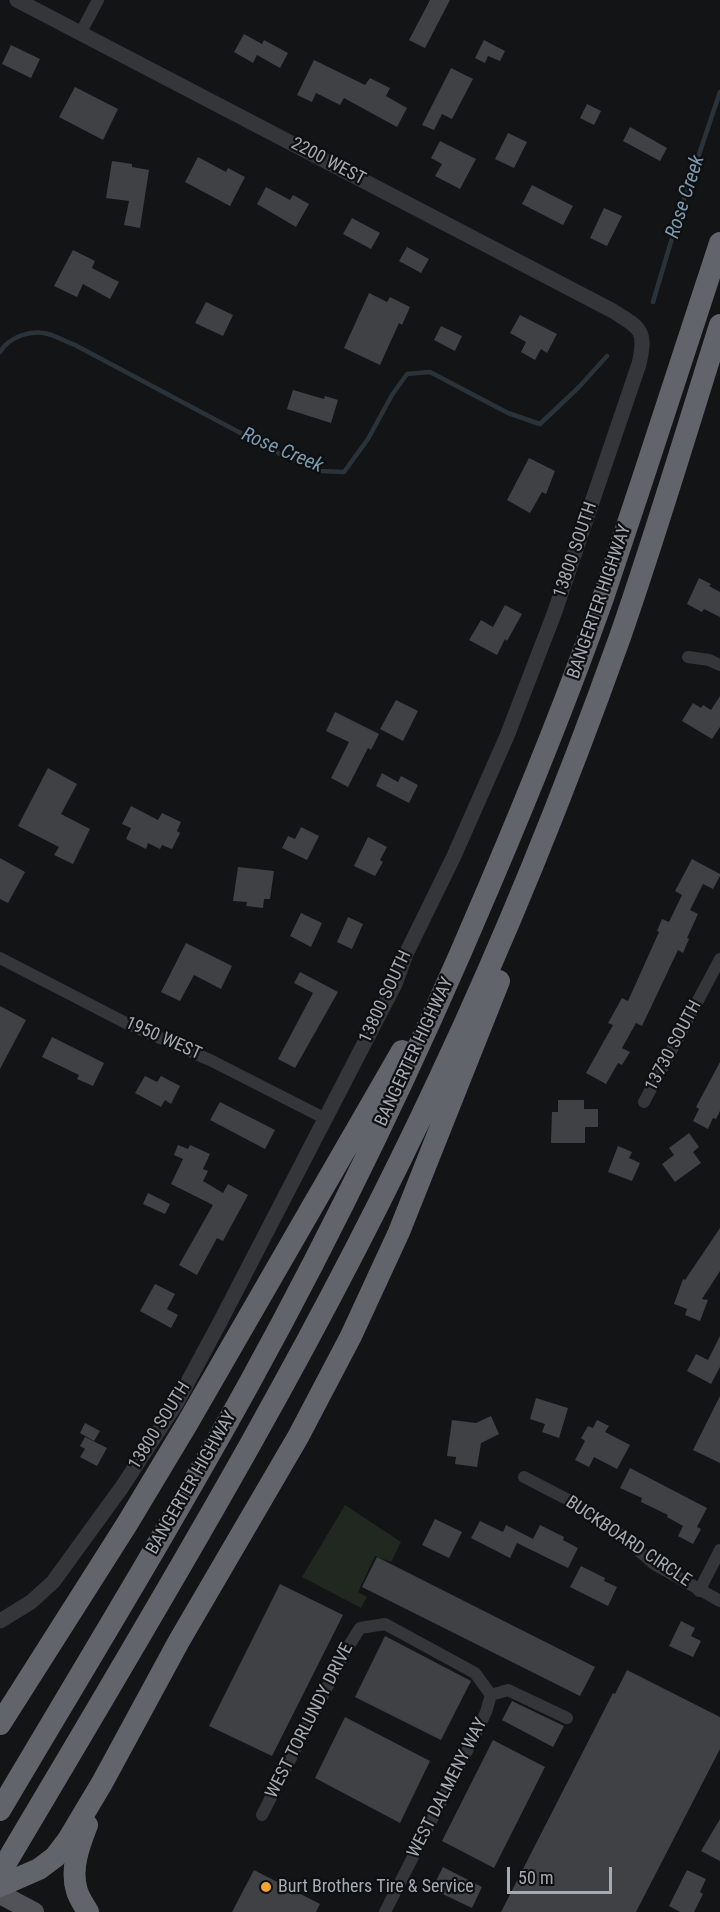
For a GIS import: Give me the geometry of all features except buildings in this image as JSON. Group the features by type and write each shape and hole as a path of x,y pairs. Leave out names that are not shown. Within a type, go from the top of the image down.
{"highway":[{"name":"BANGERTER HIGHWAY","path":"0,1810 202,1466 294,1300 396,1094 488,891 565,700 602,600 720,243"},
{"name":"BANGERTER HIGHWAY","path":"0,1873 217,1505 337,1285 443,1071 544,837 577,754 621,632 720,325"},
{"path":"0,1886 39,1869 55,1857 68,1840 102,1783 168,1661 298,1437 371,1294 420,1180 499,982 544,837"},
{"path":"0,1724 97,1572 187,1424 415,1029 488,891"},
{"path":"88,1912 77,1891 74,1871 79,1846 102,1783"}],"main road":[{"path":"0,1894 34,1912"}],"street":[{"name":"2200 WEST","path":"17,0 613,311 637,326"},
{"path":"81,33 98,0"},
{"name":"13800 SOUTH","path":"0,1621 17,1612 53,1582 80,1547 176,1404 395,984 406,954 454,856 507,736 554,614 639,364 642,344 637,326"},
{"path":"688,657 709,660 720,665"},
{"name":"1950 WEST","path":"0,958 124,1022 212,1061 326,1119"},
{"name":"13730 SOUTH","path":"644,1102 720,959"},
{"name":"BUCKBOARD CIRCLE","path":"524,1477 582,1507 615,1530 654,1564 720,1601"},
{"path":"699,1591 720,1550"},
{"name":"WEST TORLUNDY DRIVE","path":"262,1815 345,1652 360,1628 385,1624 475,1673 491,1695"},
{"path":"491,1695 508,1690 567,1718"},
{"name":"WEST DALMENY WAY","path":"386,1912 477,1731 491,1695"}],"shaded area":[{"path":"345,1505 401,1542 391,1562 375,1556 358,1592 367,1597 361,1608 302,1577"}],"waterway":[{"name":"Rose Creek","path":"653,302 681,208 720,92"},
{"name":"Rose Creek","path":"0,352 15,338 35,333 51,335 75,345 280,454 320,471 344,472 368,439 392,395 407,374 430,372 508,413 540,424 579,387 607,356"}],"place":[{"name":"Burt Brothers Tire & Service","path":"266,1887"}]}
